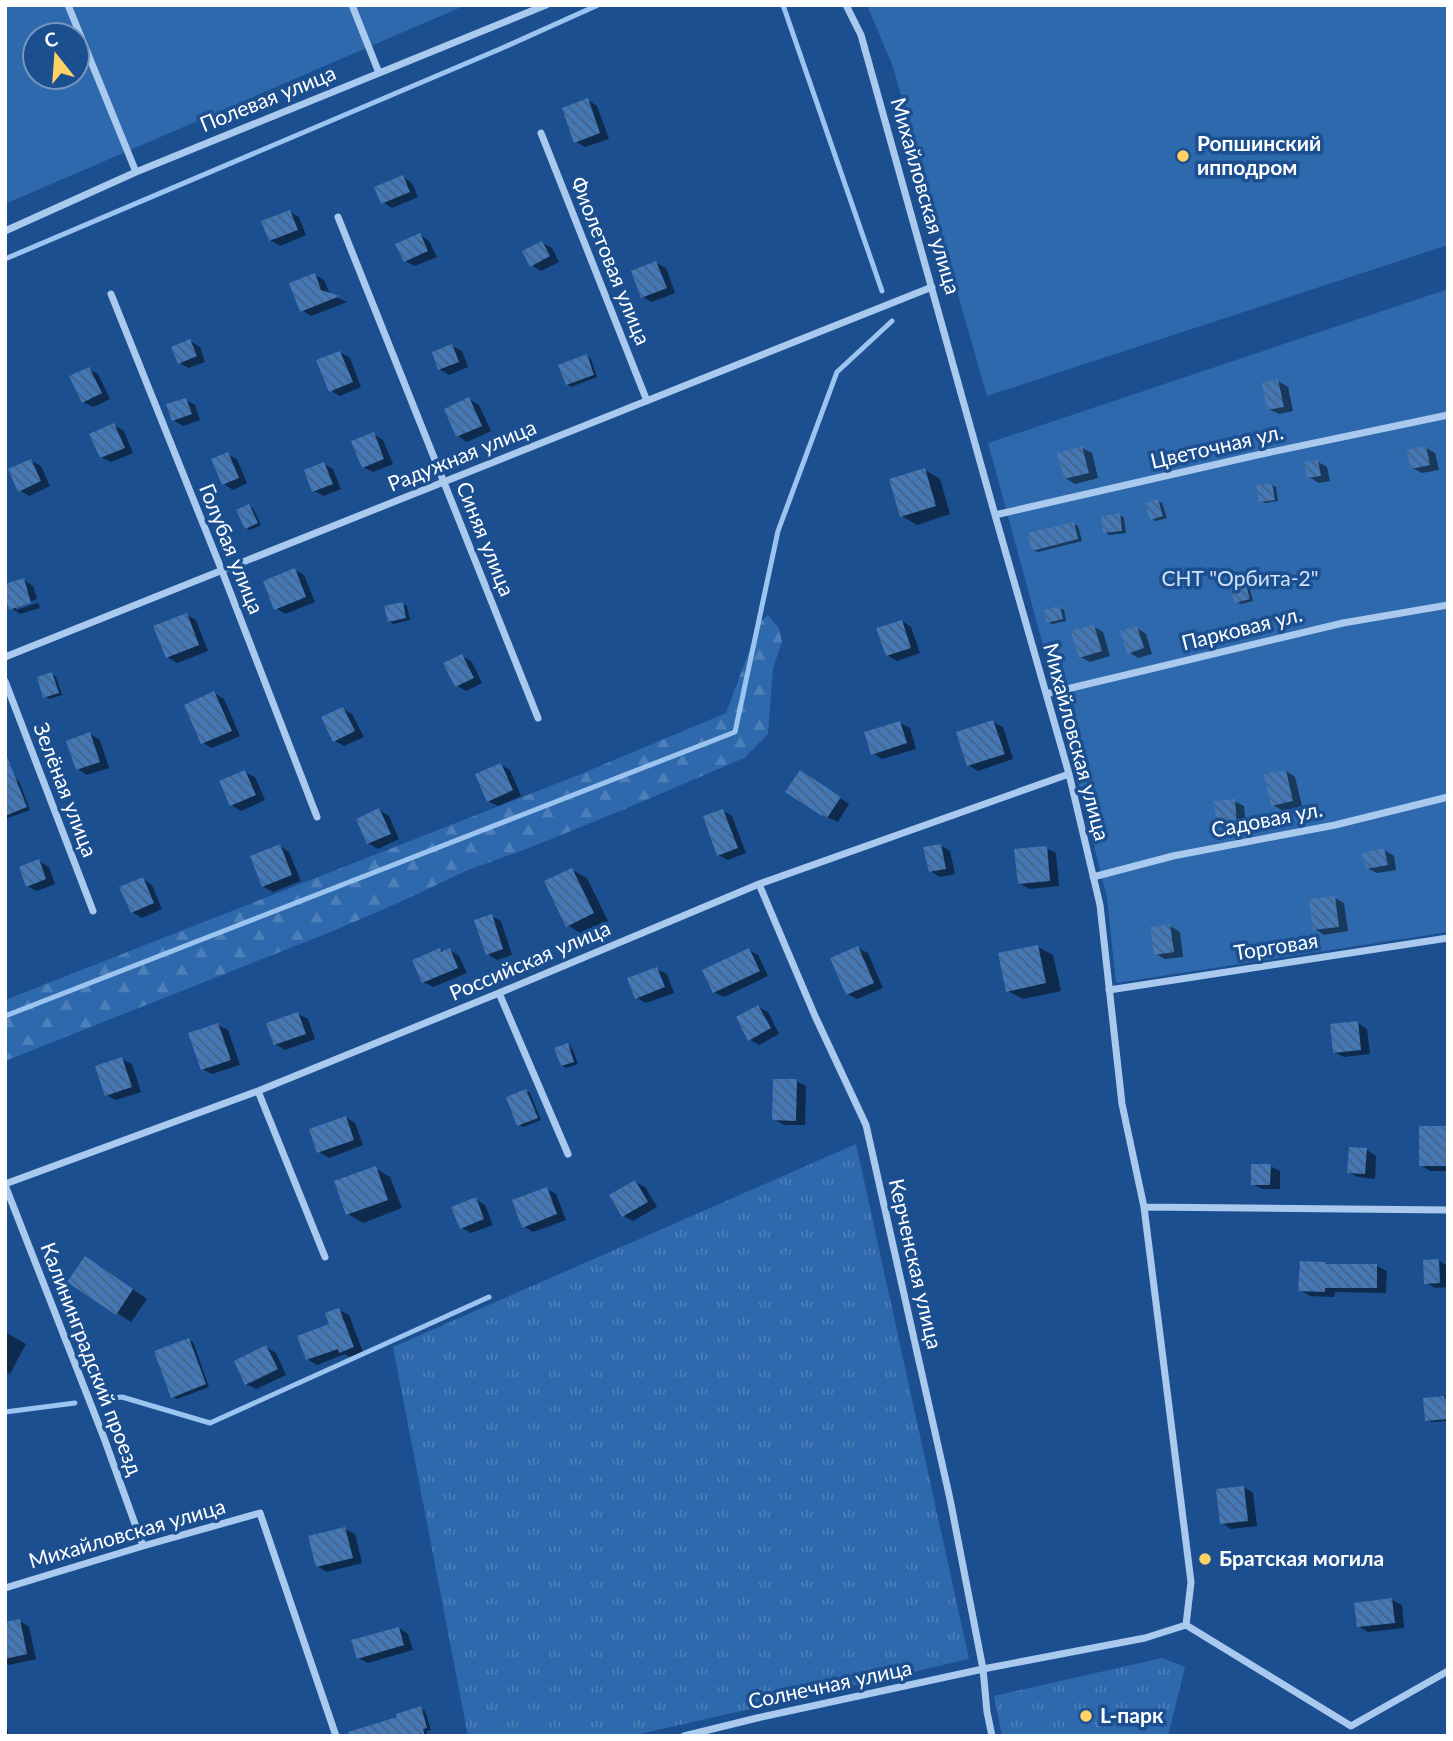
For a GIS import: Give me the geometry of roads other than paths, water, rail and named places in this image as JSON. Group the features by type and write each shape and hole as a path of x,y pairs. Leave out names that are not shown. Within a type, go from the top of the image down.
{"street":[{"path":"68,5 136,172"},
{"path":"352,5 379,73"},
{"name":"Полевая улица","path":"5,231 136,172 546,5"},
{"name":"Михайловская улица","path":"846,5 861,35 1069,774 1100,905 1122,1104 1144,1207 1191,1582 1186,1625"},
{"name":"Фиолетовая улица","path":"541,133 647,401"},
{"name":"Синяя улица","path":"338,216 538,718"},
{"name":"Радужная улица","path":"5,657 932,287"},
{"name":"Голубая улица","path":"111,294 317,817"},
{"name":"Цветочная ул.","path":"995,515 1257,455 1448,415"},
{"name":"Парковая ул.","path":"1046,694 1343,623 1448,605"},
{"name":"Зелёная улица","path":"5,681 93,911"},
{"name":"Российская улица","path":"5,1184 258,1091 759,884 1069,774"},
{"name":"Садовая ул.","path":"1093,877 1173,856 1335,825 1448,797"},
{"name":"Керченская улица","path":"759,884 815,1016 866,1125 950,1499 983,1670 992,1736"},
{"name":"Торговая","path":"1109,990 1448,938"},
{"path":"499,993 568,1154"},
{"path":"258,1091 325,1257"},
{"name":"Калининградский проезд","path":"5,1184 104,1437 143,1546"},
{"path":"1144,1207 1448,1210"},
{"name":"Михайловская улица","path":"5,1588 260,1513 336,1736"},
{"path":"1186,1625 1351,1726 1448,1671"},
{"name":"Солнечная улица","path":"684,1736 770,1715 1145,1638 1186,1625"}],"waterway":[{"path":"5,259 598,5"},
{"path":"783,5 882,291"},
{"path":"5,1016 735,732 778,531 837,372 892,321"},
{"path":"105,1399 122,1397 210,1423 489,1297"},
{"path":"5,1412 75,1403"}],"place":[{"name":"Ропшинский ипподром","path":"1183,156"},
{"name":"Братская могила","path":"1205,1559"},
{"name":"L-парк","path":"1086,1716"}],"park label":[{"name":"СНТ \"Орбита-2\"","path":"1240,579"}]}
